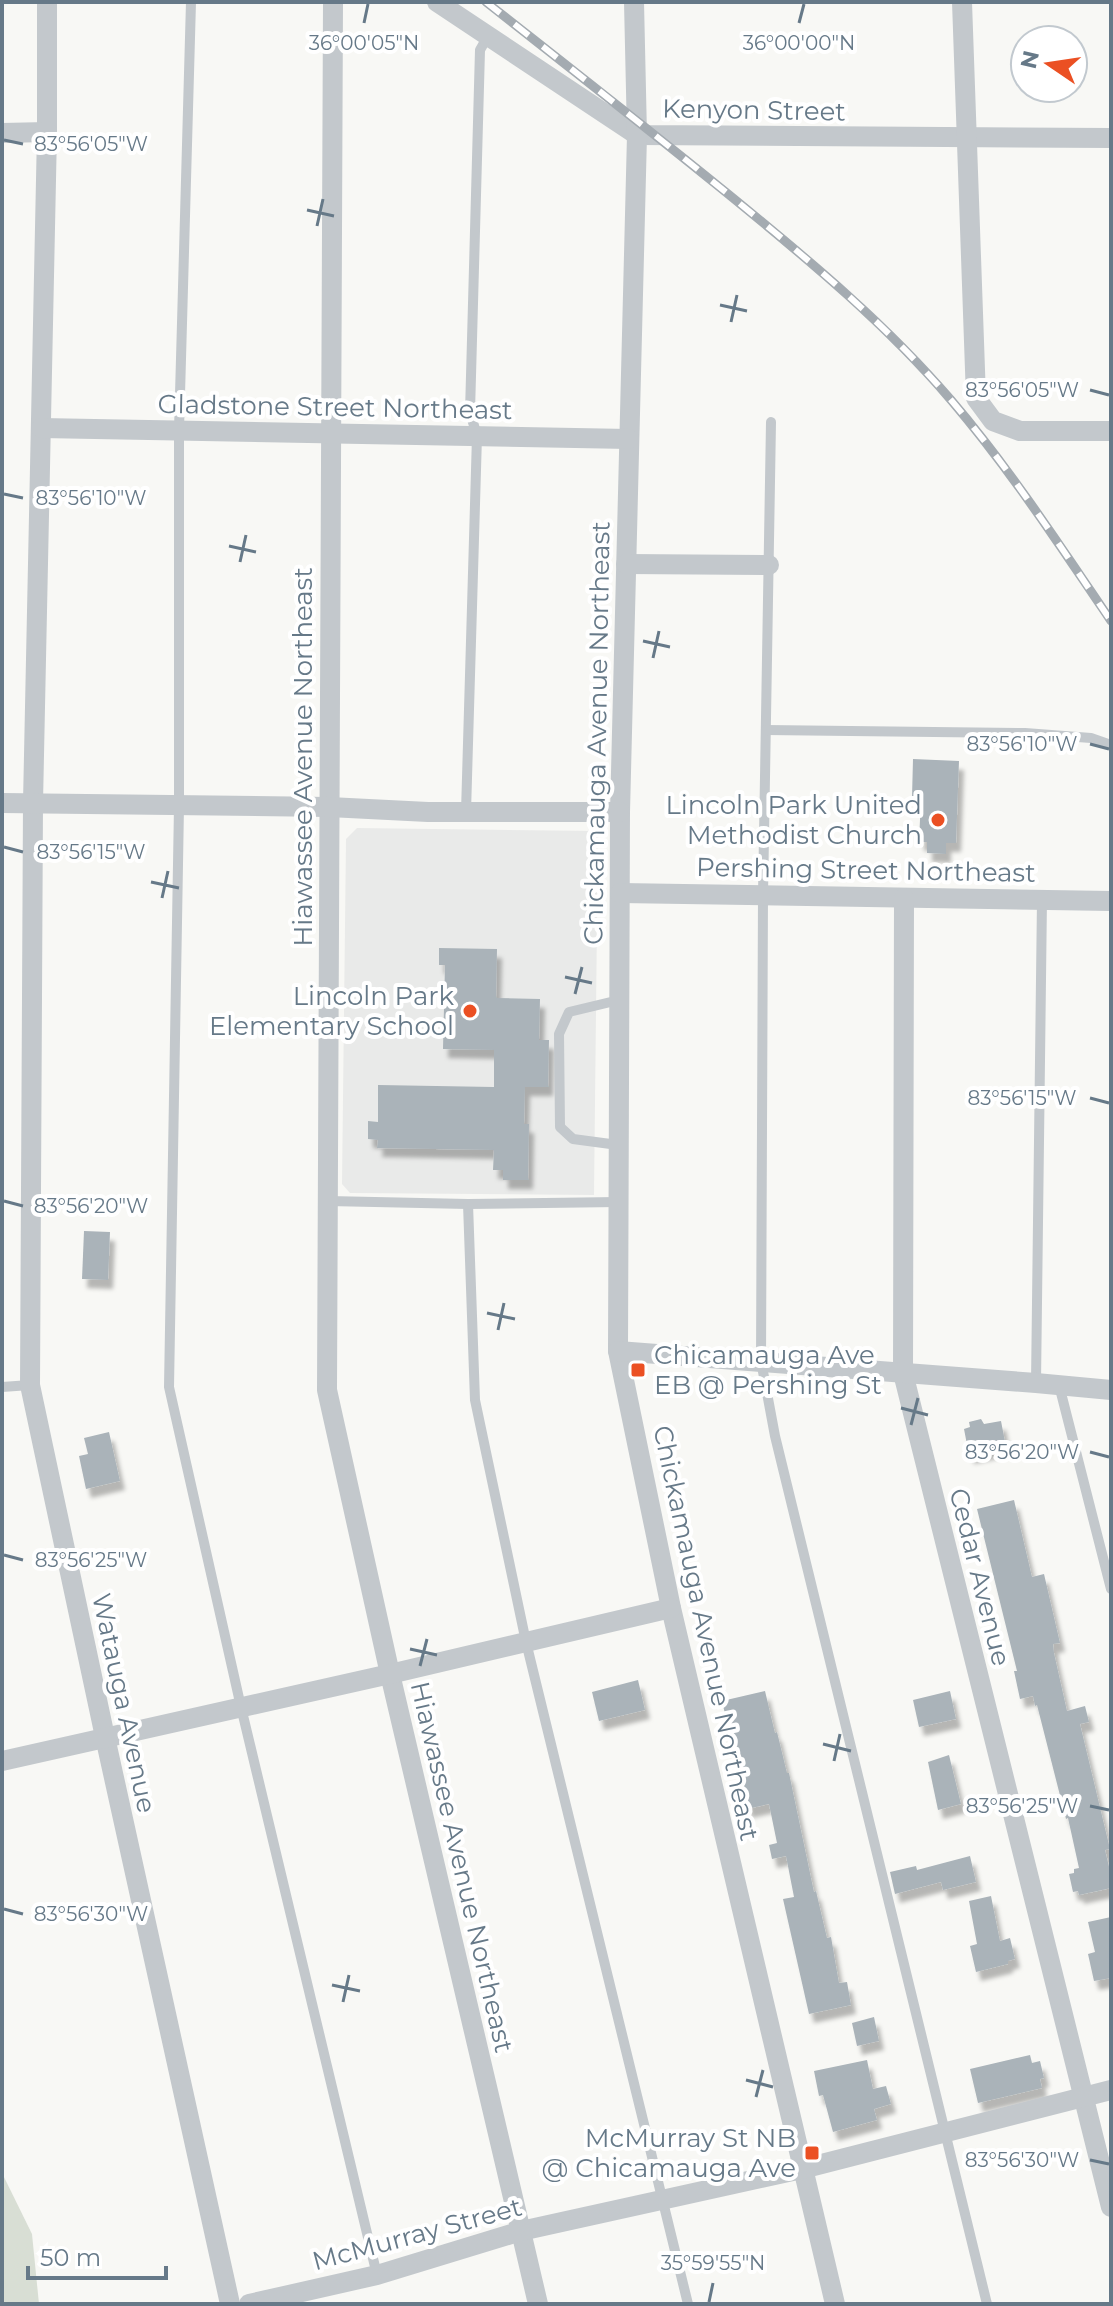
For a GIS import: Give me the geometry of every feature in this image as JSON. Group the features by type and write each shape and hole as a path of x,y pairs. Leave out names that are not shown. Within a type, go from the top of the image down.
{"street":[{"name":"Watauga Avenue","path":"47,2 33,803 30,1385 230,2304"},
{"name":"Hiawassee Avenue Northeast","path":"333,2 327,1390 390,1674 538,2304"},
{"name":"Kenyon Street","path":"437,2 637,135 1111,138"},
{"name":"Chickamauga Avenue Northeast","path":"634,2 637,135 620,812 618,1351 671,1608 835,2304"},
{"path":"962,2 976,398 993,421 1020,431 1111,431"},
{"path":"2,133 47,132"},
{"name":"Gladstone Street Northeast","path":"41,428 629,439"},
{"path":"626,564 769,565"},
{"path":"2,803 620,812"},
{"name":"Pershing Street Northeast","path":"620,893 1111,901"},
{"name":"Cedar Avenue","path":"904,898 903,1373 1111,2207"},
{"path":"618,1351 1111,1390"},
{"path":"2,1761 671,1608"},
{"name":"McMurray Street","path":"249,2304 377,2275 521,2231 802,2169 1111,2090"}],"lane":[{"path":"191,2 179,430 179,806 169,1387 241,1707 377,2275"},
{"path":"466,812 477,436 470,412 480,50 488,36"},
{"path":"771,422 763,895 761,1361 775,1436 987,2304"},
{"path":"766,730 1025,733 1091,738 1111,745"},
{"path":"1036,1383 1042,899"},
{"path":"618,1145 573,1139 560,1127 559,1034 569,1012 619,1000"},
{"path":"328,1201 468,1204 618,1202"},
{"path":"468,1204 475,1400 526,1642 688,2304"},
{"path":"2,1387 30,1385"},
{"path":"1059,1385 1111,1589"}],"shaded area":[{"name":"Lincoln Park Elementary School","path":"357,828 598,831 594,1195 350,1193 342,1184 346,839"},
{"path":"2,2173 32,2234 39,2304 2,2304"}],"building":[{"name":"Lincoln Park United Methodist Church","path":"913,759 959,761 956,843 946,843 946,854 927,853 927,842 919,842 921,797 912,797"},
{"name":"Lincoln Park Elementary School","path":"439,948 497,949 496,998 540,999 539,1040 549,1040 548,1087 525,1087 524,1124 529,1124 528,1180 503,1180 503,1170 493,1170 494,1150 377,1148 378,1140 368,1139 368,1121 378,1122 378,1085 494,1087 494,1050 443,1049 445,965 439,965"},
{"path":"84,1231 110,1232 108,1280 82,1279"},
{"path":"981,1419 984,1424 1001,1421 1006,1447 969,1455 964,1429 970,1427 969,1422"},
{"path":"109,1432 120,1481 86,1489 79,1456 88,1454 84,1438"},
{"path":"1014,1500 1032,1577 1044,1574 1060,1643 1053,1644 1067,1711 1085,1706 1089,1722 1080,1724 1110,1849 1105,1850 1111,1888 1079,1895 1078,1891 1073,1892 1069,1874 1079,1868 1068,1818 1037,1705 1033,1696 1020,1699 1014,1671 1017,1671 977,1509"},
{"path":"638,1680 645,1710 599,1721 592,1692"},
{"path":"765,1691 789,1773 814,1892 827,1938 831,1937 839,1983 847,1982 851,2005 809,2014 783,1899 794,1897 786,1856 772,1859 769,1845 777,1843 769,1804 747,1809 722,1701"},
{"path":"950,1691 956,1719 919,1727 913,1700"},
{"path":"949,1755 961,1804 938,1810 928,1762"},
{"path":"970,1856 976,1882 943,1890 941,1882 895,1894 890,1872 916,1866 917,1870"},
{"path":"991,1896 1000,1941 1010,1938 1015,1959 1008,1961 1008,1964 976,1972 970,1946 977,1944 969,1901"},
{"path":"1111,1917 1111,1978 1094,1981 1088,1954 1095,1952 1088,1922"},
{"path":"874,2017 879,2041 857,2046 852,2023"},
{"path":"1030,2055 1032,2063 1040,2061 1044,2078 1040,2079 1042,2088 978,2103 970,2069"},
{"path":"867,2060 873,2089 886,2086 891,2104 874,2109 877,2120 833,2132 823,2095 819,2096 814,2071"}],"railway":[{"path":"486,2 762,222 847,294 901,346 994,453 1111,621"}],"place":[{"name":"Lincoln Park United Methodist Church","path":"938,820"},
{"name":"Lincoln Park Elementary School","path":"470,1011"},
{"name":"Chicamauga Ave EB @ Pershing St","path":"638,1370"},
{"name":"McMurray St NB @ Chicamauga Ave","path":"812,2153"}]}
